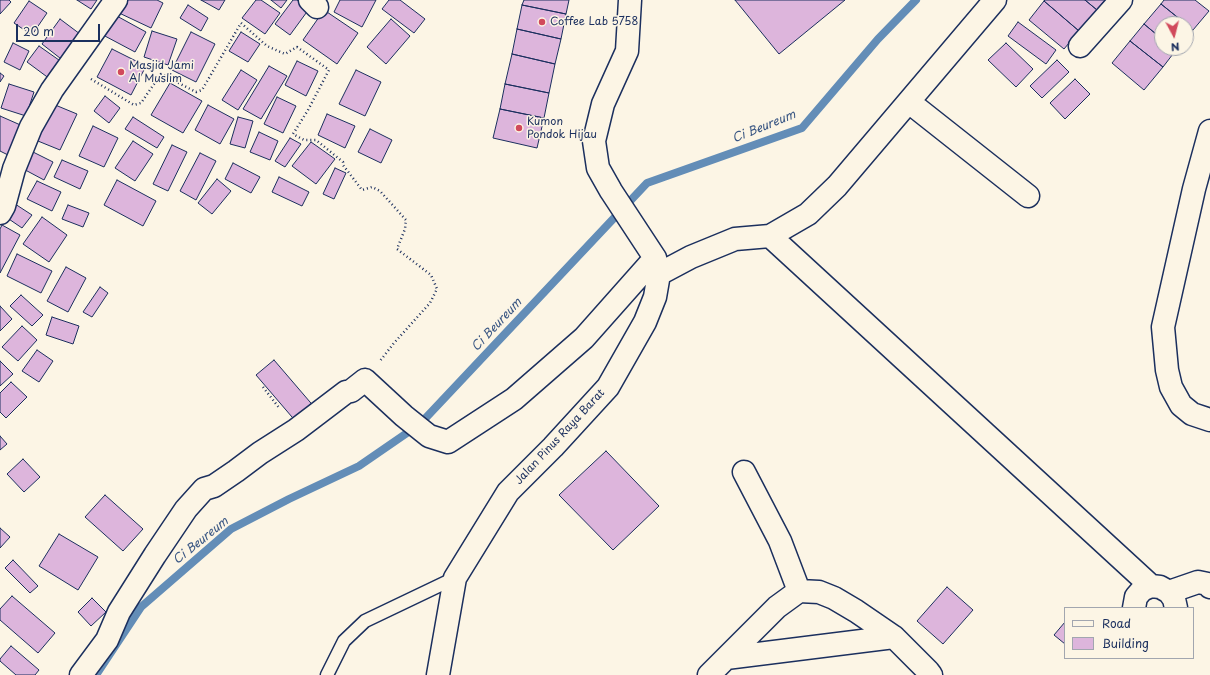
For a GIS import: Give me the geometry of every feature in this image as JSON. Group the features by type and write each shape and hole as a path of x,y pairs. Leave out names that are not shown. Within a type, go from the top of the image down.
{"street":[{"path":"0,213 4,206 14,169 31,127 52,90 116,0"},
{"path":"630,0 627,51 603,104 594,141 598,168 654,260"},
{"path":"81,675 107,640 119,612 155,554 186,509 204,489 214,486 260,453 296,430 346,392 351,391 365,380 404,416 429,436 448,442 514,399 584,338 654,260 691,257 735,239 770,236 808,214 837,186 995,0"},
{"path":"1080,46 1121,0"},
{"path":"909,102 1028,196"},
{"path":"1210,131 1202,192 1163,327 1167,370 1171,387 1180,405 1192,414 1210,420"},
{"path":"770,236 1165,595"},
{"name":"Jalan Pinus Raya Barat","path":"438,675 455,578 508,492 553,447 608,387 645,322 655,297 654,260"},
{"path":"744,472 780,541 799,591"},
{"path":"1134,607 1136,597 1142,590 1165,595 1198,582 1208,584 1210,587"},
{"path":"709,675 777,607 799,591 819,592 834,598 856,611 894,637 928,670 931,675"},
{"path":"726,658 894,637"}],"lane":[{"path":"327,675 344,641 365,621 455,578"}],"path":[{"path":"69,66 134,106 141,103 161,74 196,92 202,90 240,23 267,46 285,54 297,47 328,70 308,110 293,134 304,140 316,140 343,162 343,165 362,190 372,187 380,191 406,220 405,229 397,249 431,275 438,289 430,303 394,343 365,380"}],"building":[{"path":"0,0 9,0 11,2 0,14"},
{"path":"77,0 97,0 91,9"},
{"path":"123,0 157,0 163,3 151,28 117,12"},
{"path":"201,0 225,0 219,10"},
{"path":"256,0 261,0 280,13 265,34 242,18"},
{"path":"271,0 287,0 281,8"},
{"path":"293,0 297,0 309,9 290,35 275,24"},
{"path":"340,0 376,0 362,27 334,12"},
{"path":"389,0 400,0 425,19 414,33 382,9"},
{"name":"Coffee Lab 5758","path":"524,0 569,0 566,14 522,5"},
{"path":"735,0 845,0 779,54"},
{"path":"1085,0 1097,10 1079,31 1044,1"},
{"path":"1085,0 1105,0 1097,10"},
{"path":"1164,0 1195,0 1209,11 1194,29 1194,16 1176,16 1161,4"},
{"path":"29,1 47,13 32,35 14,23"},
{"path":"1044,1 1079,31 1064,49 1029,20"},
{"path":"1161,4 1176,16 1154,16 1154,32 1144,24"},
{"path":"188,5 208,18 201,31 180,18"},
{"name":"Coffee Lab 5758","path":"522,5 566,14 561,39 517,29"},
{"path":"324,10 358,33 337,64 303,40"},
{"path":"115,15 146,32 135,52 103,35"},
{"path":"60,19 84,37 65,62 42,44"},
{"path":"391,19 410,36 386,64 367,47"},
{"path":"1018,22 1056,50 1046,64 1008,36"},
{"path":"1144,24 1154,32 1154,56 1171,56 1163,67 1130,41"},
{"path":"517,29 561,39 555,64 512,54"},
{"path":"152,31 177,39 168,65 144,57"},
{"path":"191,32 215,44 196,82 172,70"},
{"path":"241,32 260,44 248,62 229,51"},
{"path":"1130,41 1163,67 1144,90 1112,63"},
{"path":"13,43 29,51 20,70 4,62"},
{"path":"1006,43 1033,69 1016,87 988,60"},
{"path":"39,46 66,65 54,82 27,62"},
{"name":"Masjid Jami Al Muslim","path":"112,49 146,66 131,95 97,77"},
{"path":"512,54 555,64 549,93 505,84"},
{"path":"1057,60 1069,72 1042,98 1030,86"},
{"path":"297,61 318,71 306,96 285,85"},
{"path":"269,66 287,76 261,119 243,109"},
{"path":"241,70 257,80 238,110 222,100"},
{"path":"356,70 381,82 365,116 339,104"},
{"path":"0,73 4,76 0,82"},
{"path":"1075,79 1090,94 1065,119 1050,103"},
{"path":"170,83 202,101 183,133 151,115"},
{"path":"9,84 34,92 26,116 1,108"},
{"path":"505,84 549,93 544,118 500,109"},
{"path":"105,96 120,108 109,123 94,111"},
{"path":"277,97 296,106 283,133 264,124"},
{"path":"48,102 77,114 60,150 33,139"},
{"path":"208,105 234,119 220,144 195,130"},
{"name":"Kumon Pondok Hijau","path":"500,109 544,118 537,148 493,138"},
{"path":"327,114 355,126 345,148 318,135"},
{"path":"0,116 25,127 12,157 0,151"},
{"path":"133,117 164,137 157,148 125,129"},
{"path":"238,117 253,121 245,148 230,144"},
{"path":"93,126 118,138 104,167 79,156"},
{"path":"370,129 392,140 381,163 358,152"},
{"path":"259,132 278,141 270,160 250,152"},
{"path":"290,138 301,144 285,167 275,161"},
{"path":"133,141 153,154 135,181 115,168"},
{"path":"311,142 335,159 316,184 292,166"},
{"path":"172,145 187,152 168,191 153,184"},
{"path":"25,148 53,162 44,180 16,165"},
{"path":"200,153 216,161 196,200 180,191"},
{"path":"62,160 88,171 80,189 54,177"},
{"path":"233,163 260,177 251,193 225,179"},
{"path":"335,168 346,173 334,199 323,194"},
{"path":"279,177 309,192 302,206 272,192"},
{"path":"217,179 231,191 212,214 198,203"},
{"path":"117,180 156,201 143,226 104,205"},
{"path":"37,181 61,192 52,211 27,199"},
{"path":"12,202 32,215 22,228 3,215"},
{"path":"68,205 89,213 83,227 62,219"},
{"path":"42,217 67,235 49,262 23,244"},
{"path":"2,225 20,235 0,273 0,229"},
{"path":"17,254 52,271 41,293 7,276"},
{"path":"66,267 86,278 68,312 47,301"},
{"path":"100,287 108,293 92,317 83,312"},
{"path":"21,295 43,315 32,326 10,306"},
{"path":"0,306 12,319 0,331"},
{"path":"52,317 79,326 73,344 46,335"},
{"path":"22,326 37,340 18,361 2,347"},
{"path":"37,350 53,361 39,382 22,371"},
{"path":"274,360 316,409 298,424 256,375"},
{"path":"0,361 13,374 0,386"},
{"path":"11,382 27,397 6,418 0,412 0,393"},
{"path":"0,436 7,444 0,450"},
{"path":"606,451 659,506 613,550 559,495"},
{"path":"23,459 40,477 24,492 7,474"},
{"path":"105,495 143,529 123,551 85,517"},
{"path":"0,528 10,537 0,548"},
{"path":"59,534 98,557 78,590 39,566"},
{"path":"13,560 38,586 30,593 5,568"},
{"path":"947,587 973,610 943,644 917,621"},
{"path":"12,596 55,633 38,653 0,620 0,609"},
{"path":"92,598 106,612 91,626 78,612"},
{"path":"1064,623 1064,643 1054,635"},
{"path":"11,646 39,670 35,675 16,675 0,661"}],"waterway":[{"name":"Ci Beureum","path":"96,675 141,607 231,529 289,499 359,466 420,424 647,183 802,128 878,39 916,0"}],"place":[{"name":"Coffee Lab 5758","path":"542,22"},
{"name":"Masjid Jami Al Muslim","path":"121,72"},
{"name":"Kumon Pondok Hijau","path":"519,128"}]}
